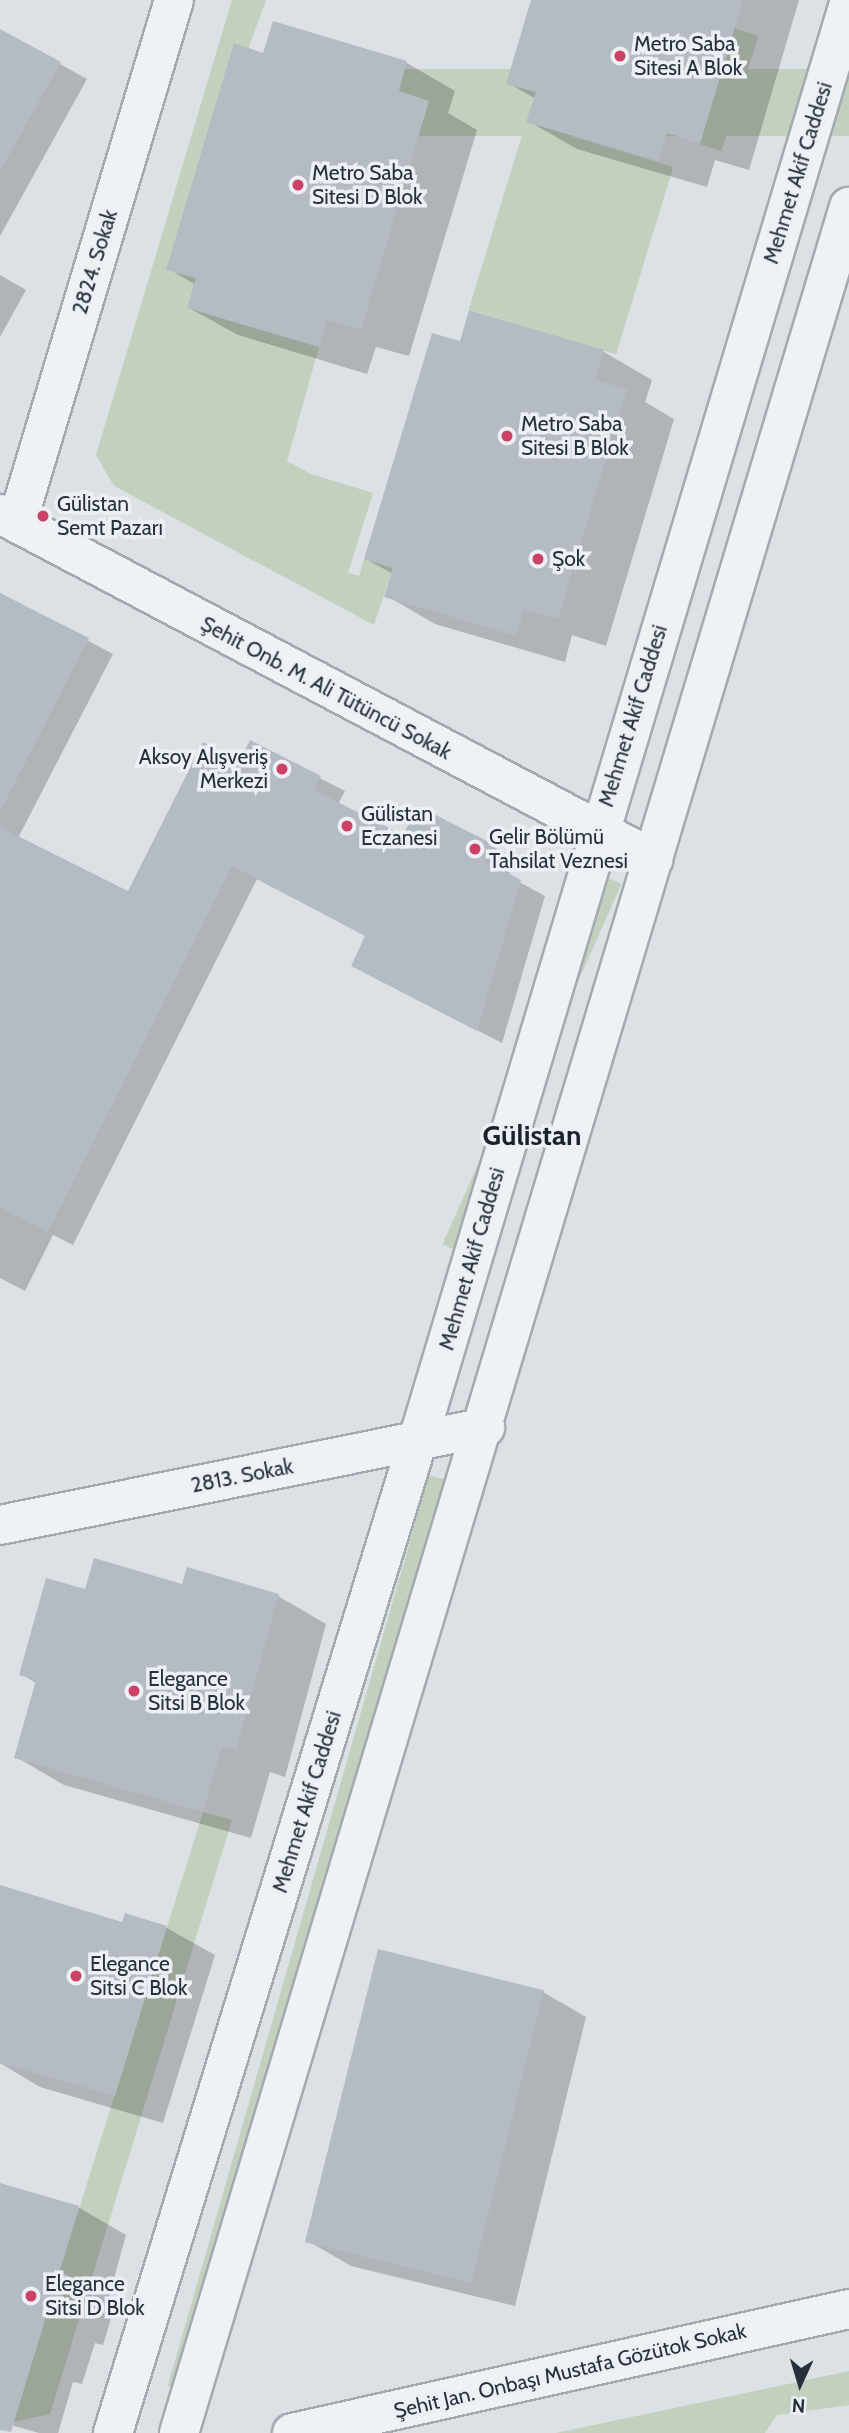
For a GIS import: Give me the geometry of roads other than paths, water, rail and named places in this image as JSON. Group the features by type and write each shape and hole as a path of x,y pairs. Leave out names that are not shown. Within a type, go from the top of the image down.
{"street":[{"name":"2824. Sokak","path":"8,519 174,0"},
{"name":"Mehmet Akif Caddesi","path":"113,2433 418,1440 849,3"},
{"path":"179,2433 485,1427 849,207"},
{"name":"Şehit Onb. M. Ali Tütüncü Sokak","path":"8,519 598,833 653,859"},
{"name":"2813. Sokak","path":"0,1525 485,1427"},
{"name":"Şehit Jan. Onbaşı Mustafa Gözütok Sokak","path":"292,2433 849,2309"}],"place":[{"name":"Metro Saba Sitesi A Blok","path":"620,56"},
{"name":"Metro Saba Sitesi D Blok","path":"298,185"},
{"name":"Metro Saba Sitesi B Blok","path":"507,436"},
{"name":"Gülistan Semt Pazarı","path":"43,516"},
{"name":"Şok","path":"538,559"},
{"name":"Aksoy Alışveriş Merkezi","path":"282,769"},
{"name":"Gülistan Eczanesi","path":"347,826"},
{"name":"Gelir Bölümü Tahsilat Veznesi","path":"475,849"},
{"name":"Elegance Sitsi B Blok","path":"134,1691"},
{"name":"Elegance Sitsi C Blok","path":"76,1976"},
{"name":"Elegance Sitsi D Blok","path":"31,2296"}],"district":[{"name":"Gülistan","path":"532,1135"}]}
